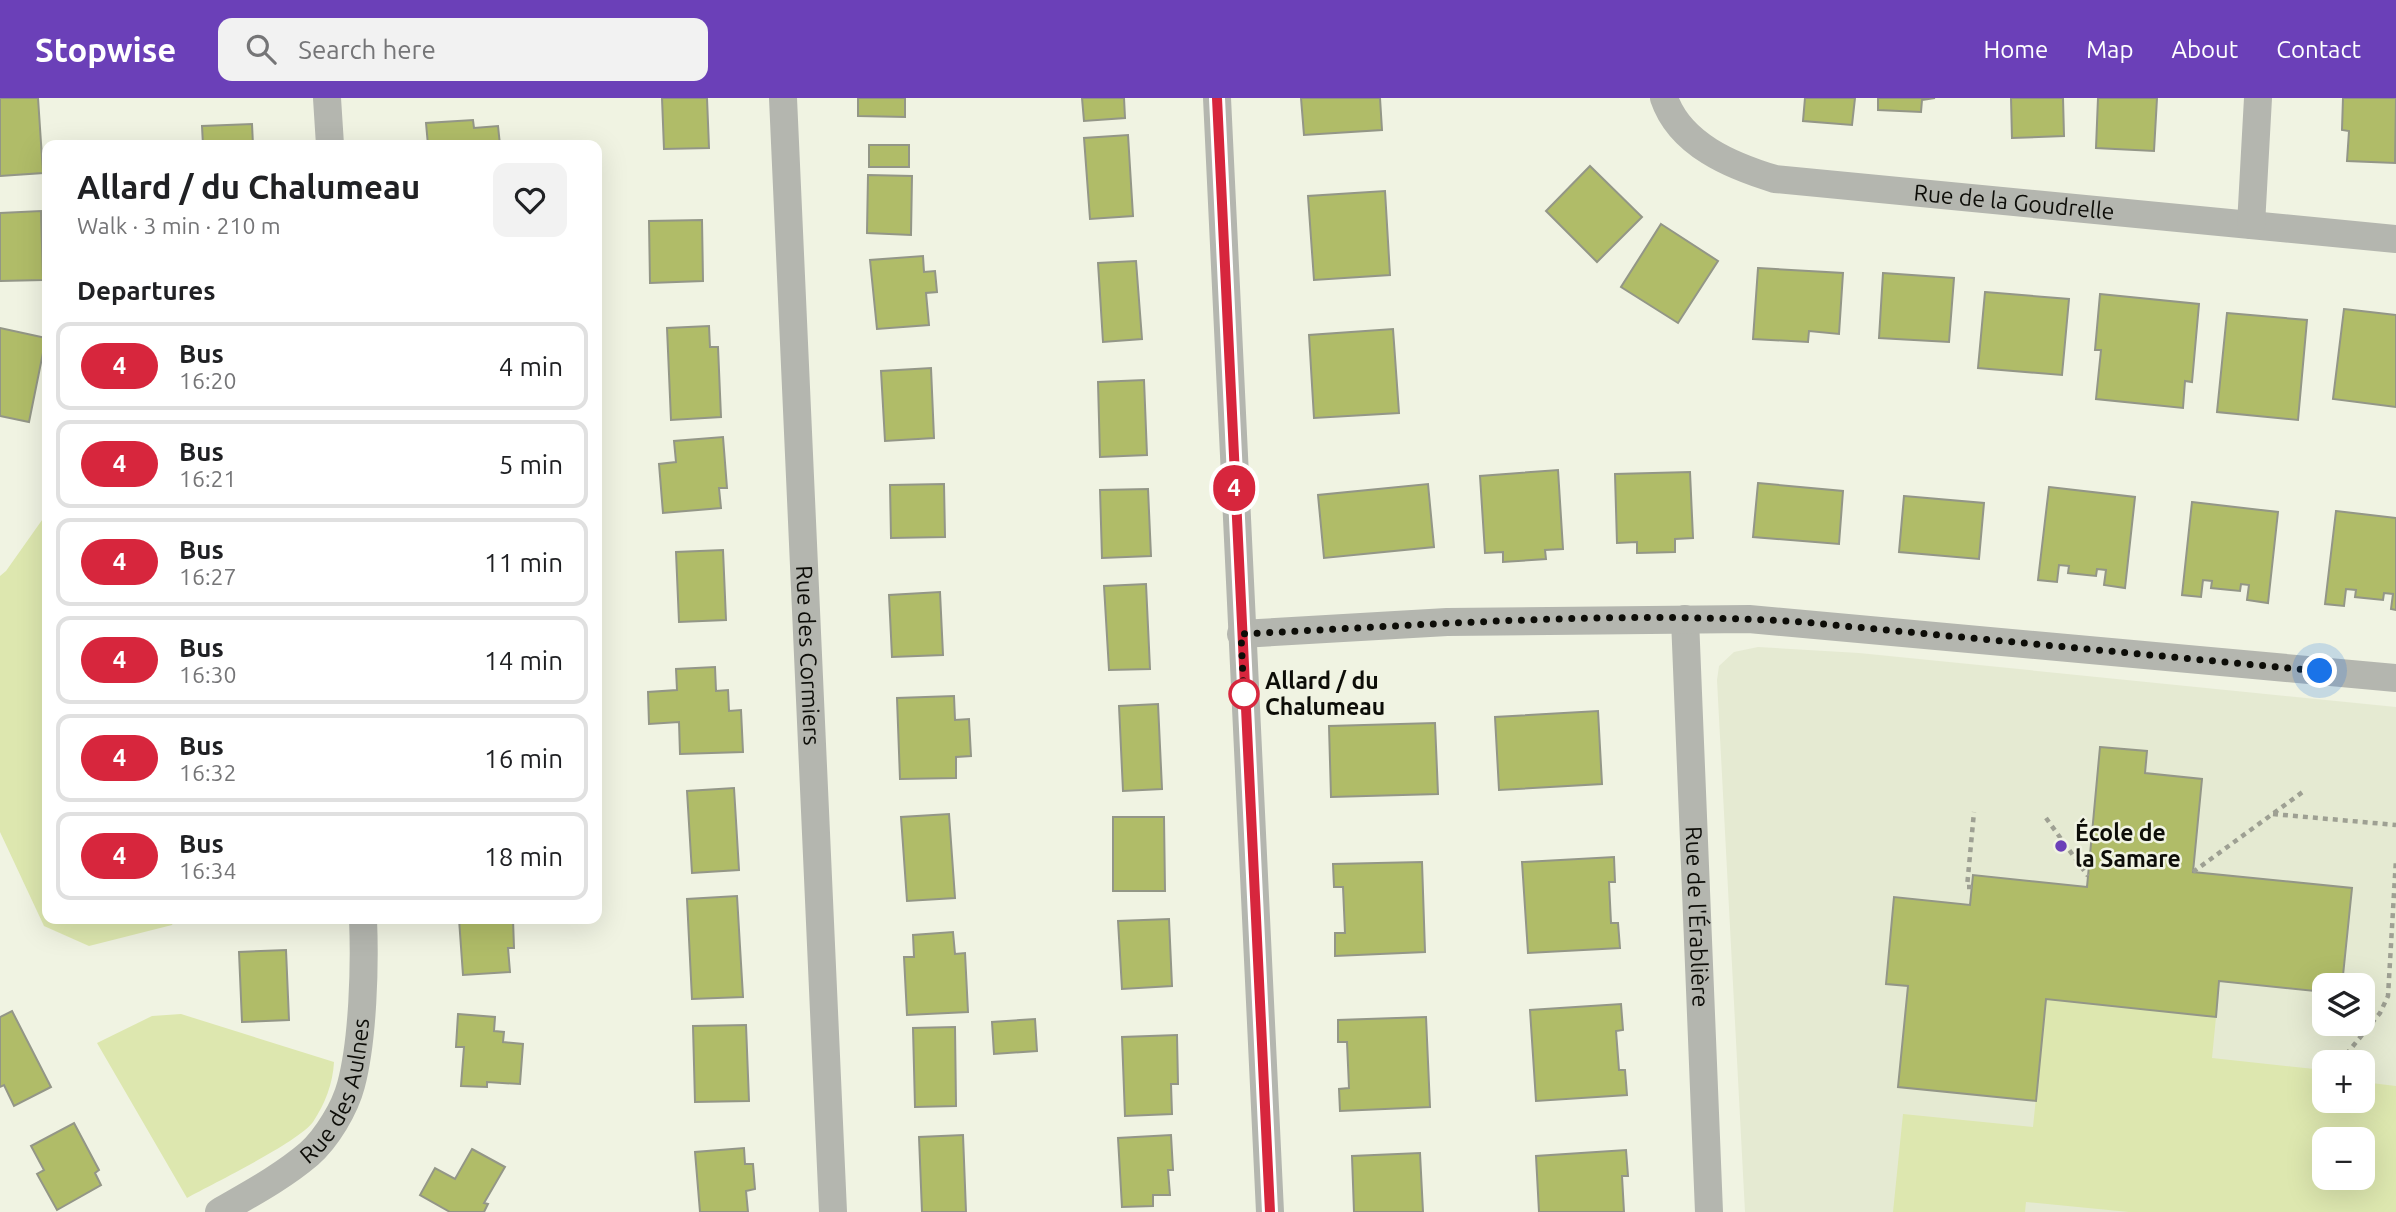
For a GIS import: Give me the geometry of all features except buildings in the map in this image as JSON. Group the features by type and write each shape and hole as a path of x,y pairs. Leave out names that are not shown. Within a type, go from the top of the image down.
{"street":[{"path":"327,98 330,140"},
{"name":"Rue des Cormiers","path":"783,98 833,1212"},
{"path":"1217,98 1270,1212"},
{"name":"Rue de la Goudrelle","path":"1664,98 1679,125 1699,144 1719,158 1775,179 2396,239"},
{"path":"2251,225 2259,98"},
{"name":"Rue de l'Érablière","path":"1685,619 1709,1212"},
{"path":"1241,634 1447,622 1749,619 1829,624 2396,678"},
{"name":"Rue des Aulnes","path":"219,1212 277,1178 312,1152 337,1117 351,1086 358,1039 363,924"}],"path":[{"path":"2193,872 2304,791"},
{"path":"1972,887 1967,887 1974,812"},
{"path":"2272,814 2396,825"},
{"path":"2046,818 2088,876"},
{"path":"2350,1050 2380,1013 2388,996 2396,859"}],"shaded area":[{"name":"École de la Samare","path":"1758,647 1859,653 2396,707 2396,1212 1745,1212 1717,680 1719,666 1734,652"}],"green space":[{"path":"42,520 42,922 0,832 0,576"},
{"path":"43,924 172,924 89,946"},
{"path":"2046,999 2216,1017 2212,1058 2312,1069 2312,1113 2375,1113 2375,1083 2396,1086 2396,1212 2129,1212 2026,1202 2025,1212 1893,1212 1903,1114 2033,1127"},
{"path":"181,1014 334,1062 325,1101 313,1122 304,1131 235,1173 187,1198 97,1043 152,1016"}],"bus line":[{"name":"4","path":"1217,98 1270,1212"}],"place":[{"name":"Allard / du Chalumeau","path":"1244,694"},
{"name":"École de la Samare","path":"2061,846"}],"route":[{"path":"1244,694 1244,700 1241,634 1447,622 1560,619 1749,619 1802,622 2320,671"}]}
